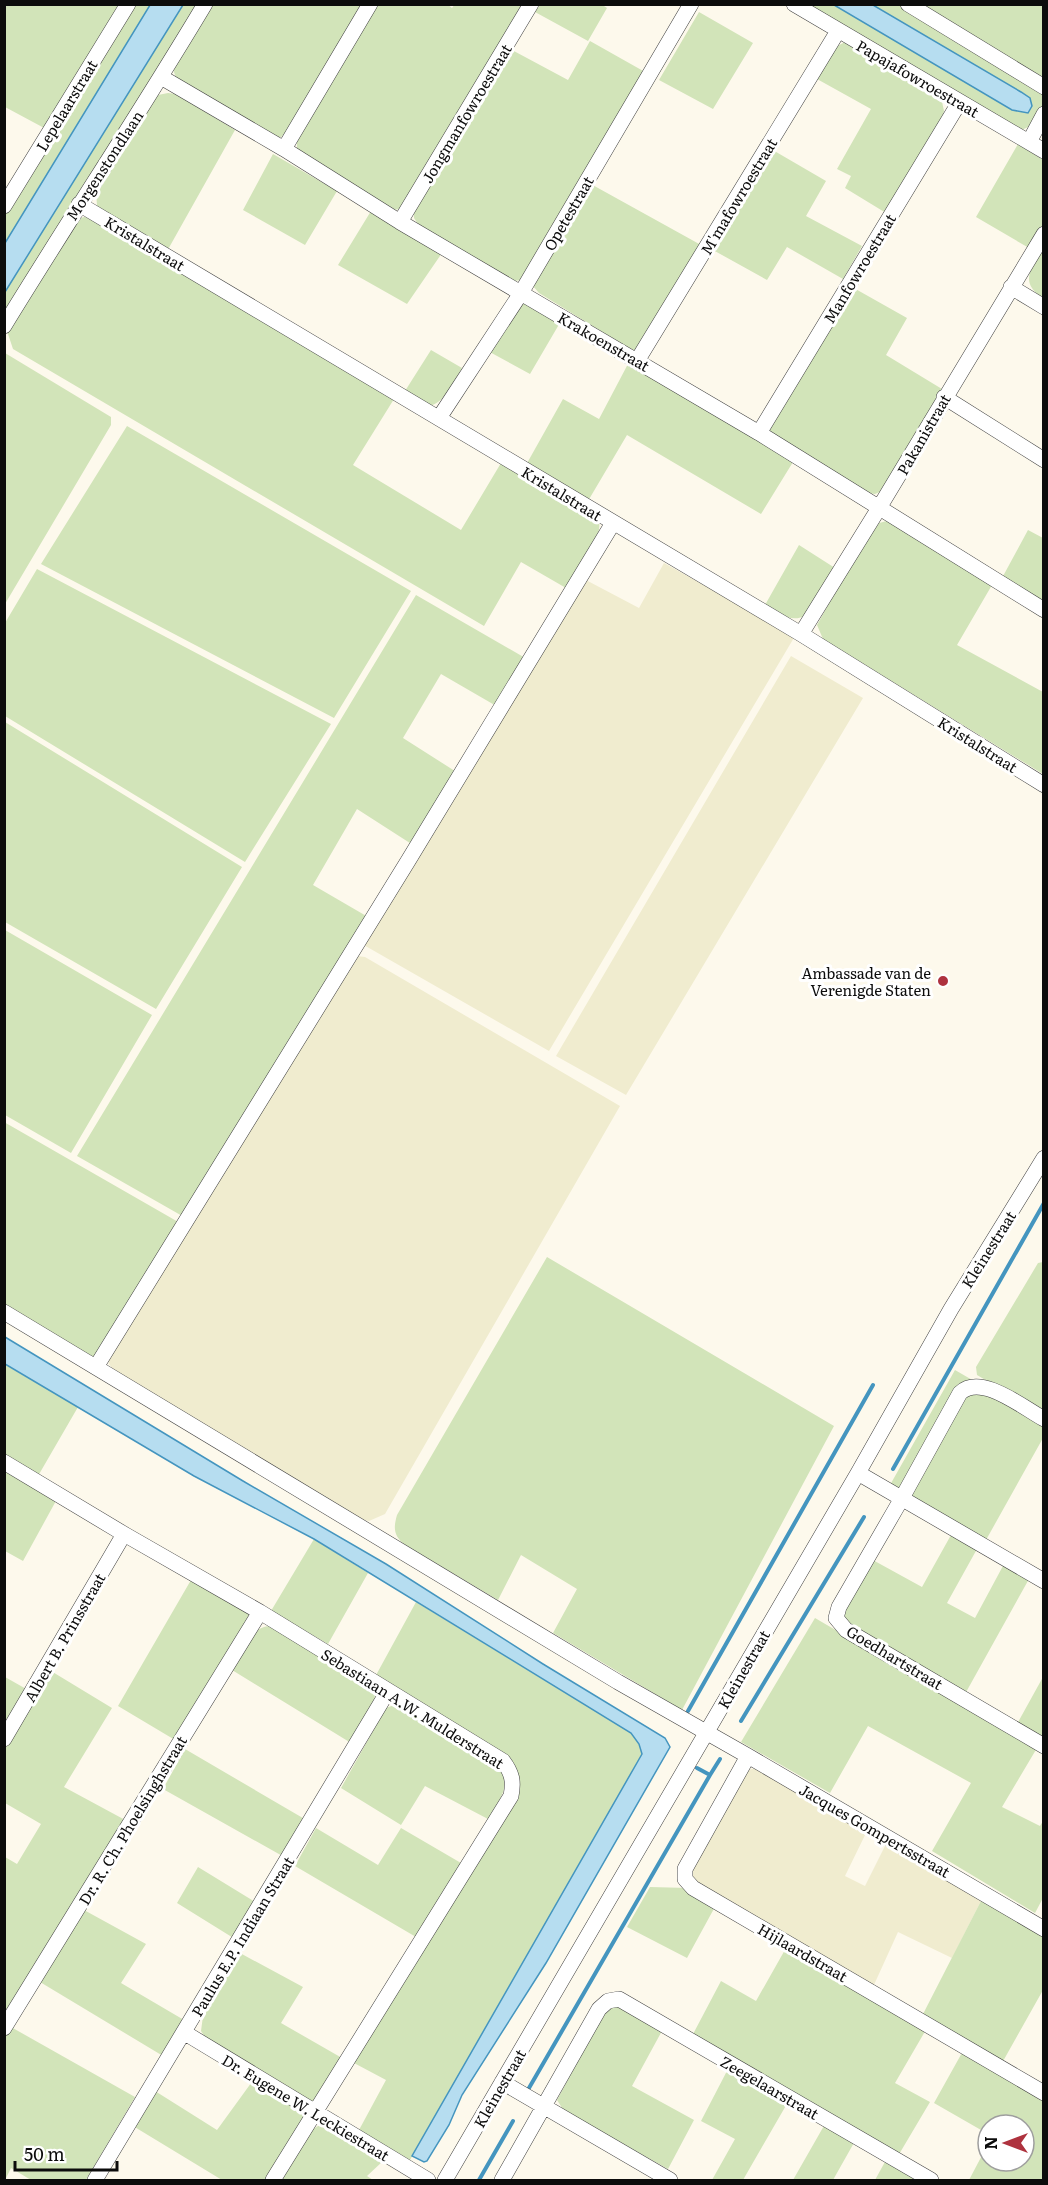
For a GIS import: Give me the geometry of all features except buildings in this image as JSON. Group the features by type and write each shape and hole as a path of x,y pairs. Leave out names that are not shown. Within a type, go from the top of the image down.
{"street":[{"name":"Lepelaarstraat","path":"4,206 128,4"},
{"name":"Morgenstondlaan","path":"4,326 205,4"},
{"path":"284,149 370,4"},
{"name":"Jongmanfowroestraat","path":"400,222 531,4"},
{"name":"Opetestraat","path":"439,418 521,293 691,4"},
{"name":"Papajafowroestraat","path":"794,4 1044,151"},
{"path":"908,4 1044,87"},
{"name":"M'mafowroestraat","path":"637,361 838,31"},
{"name":"Krakoenstraat","path":"161,77 284,149 400,222 759,433 1044,610"},
{"name":"Manfowroestraat","path":"759,433 959,103"},
{"path":"1029,142 1044,114"},
{"name":"Kristalstraat","path":"79,204 801,634 1044,785"},
{"name":"Pakanistraat","path":"801,634 1044,234"},
{"path":"1011,287 1044,307"},
{"path":"944,397 1044,460"},
{"path":"96,1366 408,861 613,523"},
{"name":"Kleinestraat","path":"445,2181 858,1473 951,1309 1044,1158"},
{"name":"Jacques Gompertsstraat","path":"4,1312 706,1733 1044,1929"},
{"path":"902,1498 960,1393 966,1387 975,1385 987,1387 1044,1419"},
{"name":"Sebastiaan A.W. Mulderstraat","path":"4,1462 260,1612 502,1761 511,1771 514,1784 511,1796 315,2111"},
{"path":"858,1473 1044,1581"},
{"name":"Goedhartstraat","path":"902,1498 838,1607 836,1618 846,1630 1044,1746"},
{"name":"Albert B. Prinsstraat","path":"4,1739 124,1534"},
{"name":"Dr. R. Ch. Phoelsinghstraat","path":"4,2028 260,1612"},
{"name":"Paulus E.P. Indiaan Straat","path":"94,2181 388,1691"},
{"name":"Hijlaardstraat","path":"748,1756 685,1869 685,1879 693,1888 1044,2093"},
{"name":"Zeegelaarstraat","path":"544,2107 599,2009 608,2001 619,1999 931,2181"},
{"name":"Dr. Eugene W. Leckiestraat","path":"184,2033 428,2181"},
{"path":"502,2082 670,2181"},
{"path":"502,2181 544,2107"},
{"path":"273,2181 315,2111"}],"shaded area":[{"path":"664,563 795,636 549,1051 362,944 584,579 639,608"},
{"path":"791,656 863,698 626,1095 556,1056"},
{"path":"357,956 365,957 620,1106 385,1514 369,1521 359,1519 114,1371 109,1364 108,1356"},
{"path":"751,1769 759,1769 867,1831 845,1876 865,1886 886,1844 982,1899 952,1958 898,1932 873,1987 697,1885 692,1877 691,1865 744,1773"}],"green space":[{"path":"447,4 452,8 455,4 523,5 402,209 390,210 297,150 297,138 377,5"},
{"path":"601,4 607,8 588,41 535,12 540,5"},
{"path":"4,5 123,5 46,129 5,107"},
{"path":"133,5 150,5 5,243 4,215"},
{"path":"183,5 196,5 5,318 4,292"},
{"path":"211,5 363,5 286,132 281,137 274,137 177,81 173,69"},
{"path":"808,5 834,5 1012,110 1021,92 873,5 900,5 1026,80 1043,94 1038,115 1027,128 1021,130"},
{"path":"919,5 1043,5 1043,80"},
{"path":"699,12 753,43 713,109 659,80"},
{"path":"590,41 645,72 521,280 514,281 418,224 414,218 414,211 512,50 568,80"},
{"path":"847,42 941,97 944,111 942,119 886,213 845,188 851,176 837,169 871,109 817,79 833,51"},
{"path":"176,94 235,130 166,253 97,206 96,190 152,103 158,95"},
{"path":"1018,144 1043,160 1043,224 1029,248 976,217"},
{"path":"771,149 826,181 806,216 862,246 843,279 787,247 767,280 713,250"},
{"path":"273,154 337,191 305,245 243,210"},
{"path":"589,183 701,245 638,349 627,347 539,293 533,286"},
{"path":"371,211 442,253 407,304 338,265"},
{"path":"84,217 93,218 394,399 353,465 461,530 501,463 598,519 598,535 594,544 566,588 521,562 484,626 13,349 7,331 76,220"},
{"path":"1043,248 1043,298 1035,292 1029,280 1032,268"},
{"path":"852,287 907,318 886,355 942,389 882,491 875,494 868,493 771,435 769,428"},
{"path":"524,301 561,321 530,374 486,350"},
{"path":"431,350 462,368 442,398 437,403 426,405 405,391"},
{"path":"5,353 111,417 111,425 5,604"},
{"path":"629,362 793,462 761,514 627,435 588,501 526,465 563,399 599,419"},
{"path":"127,426 411,591 334,718 41,564"},
{"path":"887,521 992,585 957,645 1043,692 1043,774 823,639 817,625 846,573 879,523"},
{"path":"1028,530 1043,538 1043,602 1002,578"},
{"path":"799,545 835,568 807,615 790,618 765,605"},
{"path":"37,569 331,724 245,862 5,716 5,623"},
{"path":"416,595 527,659 498,707 441,674 403,738 458,773 413,845 357,809 313,885 368,917 184,1217 77,1156"},
{"path":"5,722 242,867 156,1009 5,922"},
{"path":"5,930 152,1015 71,1153 5,1115"},
{"path":"4,1122 180,1223 94,1359 5,1304"},
{"path":"547,1257 834,1426 682,1710 553,1633 577,1589 521,1555 498,1600 405,1545 395,1532 397,1515"},
{"path":"1043,1262 1043,1414 977,1375 976,1367 1038,1263"},
{"path":"4,1364 78,1407 38,1476 5,1456"},
{"path":"955,1370 1043,1421 1043,1438 986,1540 890,1485"},
{"path":"5,1467 57,1499 23,1561 5,1551"},
{"path":"951,1535 977,1549 947,1603 975,1618 1004,1564 1029,1579 965,1694 843,1619 845,1605 871,1559 922,1587"},
{"path":"314,1539 368,1573 328,1644 271,1611"},
{"path":"191,1580 249,1614 175,1740 118,1706"},
{"path":"416,1602 631,1733 639,1744 642,1754 410,2160 359,2130 386,2080 354,2063 516,1797 519,1786 518,1773 511,1759 375,1677"},
{"path":"815,1618 1037,1748 1002,1807 1040,1826 1043,1821 1043,1898 1035,1913 932,1851 971,1783 868,1726 830,1793 741,1742"},
{"path":"269,1626 370,1687 375,1694 374,1705 351,1743 232,1670 242,1650 256,1631"},
{"path":"51,1671 112,1708 64,1787 127,1821 5,2020 5,1857 17,1864 41,1824 5,1803 5,1749"},
{"path":"5,1677 28,1690 5,1730"},
{"path":"1043,1677 1043,1739 1017,1724"},
{"path":"402,1705 497,1762 502,1770 505,1785 501,1798 488,1819 425,1786 401,1825 341,1788 386,1708"},
{"path":"185,1749 308,1821 286,1858 163,1789"},
{"path":"316,1828 378,1865 401,1828 461,1863 416,1937 295,1866"},
{"path":"198,1867 257,1903 235,1939 177,1903"},
{"path":"650,1887 688,1888 716,1905 687,1958 627,1927"},
{"path":"982,1899 1043,1935 1043,1990 1002,2063 922,2016"},
{"path":"84,1910 146,1944 121,1983 184,2020 163,2056 40,1982"},
{"path":"786,1948 927,2028 895,2083 930,2102 898,2156 692,2036 721,1981 756,2001"},
{"path":"240,1953 303,1987 281,2023 342,2058 317,2099 312,2102 205,2037 201,2031 203,2016"},
{"path":"617,2006 663,2029 632,2086 694,2120 668,2169 564,2111 557,2100 605,2011"},
{"path":"11,2027 135,2097 86,2180 31,2180 11,2168 5,2180 4,2038"},
{"path":"963,2051 1043,2098 1043,2180 969,2180 976,2167 976,2173 1036,2173 1036,2113 976,2113 976,2127 934,2103"},
{"path":"728,2069 788,2102 743,2180 712,2180 735,2139 701,2121"},
{"path":"254,2079 303,2109 305,2116 266,2180 222,2180 133,2126 155,2091 217,2130"},
{"path":"825,2124 855,2141 833,2180 793,2180"},
{"path":"328,2125 383,2161 367,2176 373,2180 279,2180 310,2131 318,2126"},
{"path":"886,2160 921,2180 875,2180"}],"water":[{"path":"150,5 183,5 5,292 5,243"},
{"path":"834,5 873,5 1021,92 1030,98 1032,106 1028,113 1012,110"},
{"path":"5,1337 243,1481 386,1564 665,1738 670,1747 546,1963 462,2095 449,2125 427,2161 424,2162 412,2156 642,1754 639,1744 631,1733 314,1539 194,1476 5,1364"}],"waterway":[{"path":"893,1469 1044,1203"},
{"path":"688,1711 873,1385"},
{"path":"741,1721 864,1517"},
{"path":"710,1775 720,1759"},
{"path":"529,2088 710,1775 697,1768"},
{"path":"479,2180 513,2121"}],"place":[{"name":"Ambassade van de Verenigde Staten","path":"943,981"}]}
